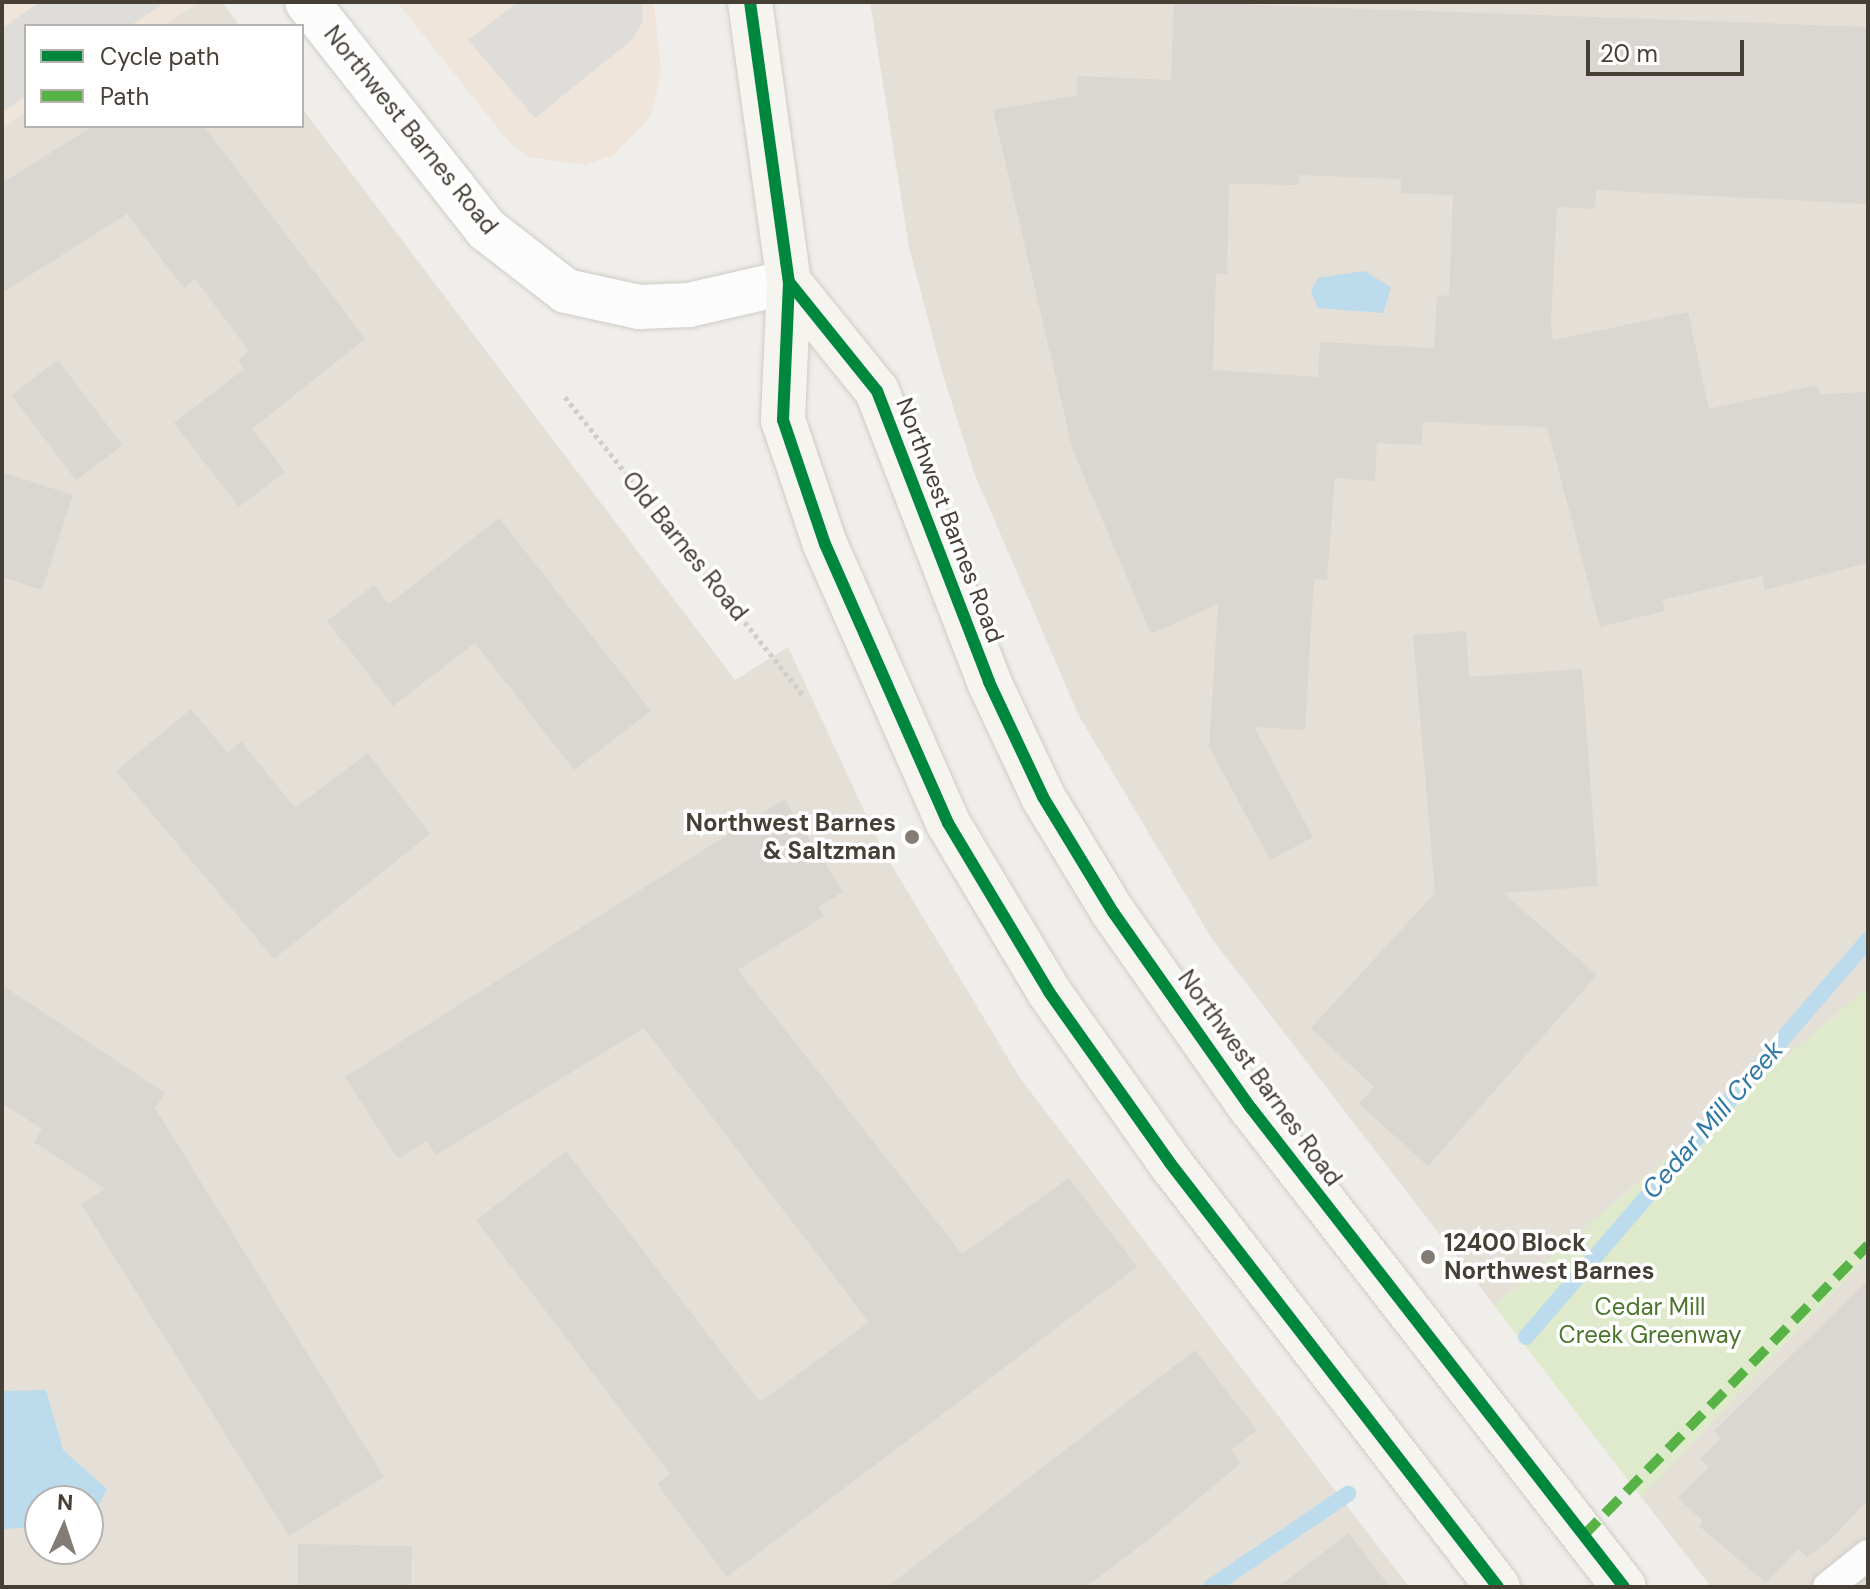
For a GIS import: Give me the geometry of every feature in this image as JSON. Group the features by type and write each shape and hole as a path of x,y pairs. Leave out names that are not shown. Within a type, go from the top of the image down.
{"main road":[{"path":"750,2 789,282 783,420 825,544 948,823 1049,992 1170,1163 1498,1587"},
{"name":"Northwest Barnes Road","path":"789,282 877,391 989,682 1043,797 1113,912 1251,1108 1624,1587"}],"street":[{"name":"Northwest Barnes Road","path":"307,2 486,229 566,291 639,307 689,305 789,282"}],"lane":[{"path":"1828,1587 1868,1555"}],"shaded area":[{"path":"2,2 199,2 165,24 24,24 24,113 2,128"},
{"path":"40,2 166,2 133,24 24,24 24,97 2,112 2,28"},
{"path":"199,2 222,2 238,24 165,24"},
{"path":"397,2 654,2 661,73 651,116 615,154 585,165 529,157 508,141"},
{"path":"518,2 642,2 643,21 633,39 535,118 468,40"},
{"path":"870,2 1868,2 1868,987 1494,1305 1212,939 1079,716 975,475 942,372 909,247"},
{"path":"304,111 735,680 788,647 882,849 1020,1078 1409,1587 2,1587 2,128 24,113 24,128 304,128"},
{"path":"1868,1256 1868,1587 1711,1587 1641,1497"}],"green space":[{"name":"Cedar Mill Creek Greenway","path":"1868,987 1868,1256 1641,1497 1494,1305"}],"water":[{"path":"1364,271 1391,287 1383,313 1318,308 1311,291 1318,278"},
{"path":"46,1390 63,1450 102,1485 24,1485 24,1528 2,1529 2,1391"}],"building":[{"path":"1174,2 1868,27 1868,204 1596,190 1595,209 1557,207 1551,322 1553,340 1688,312 1709,409 1817,385 1819,394 1868,392 1868,563 1765,590 1762,576 1662,600 1665,611 1600,627 1547,427 1423,422 1422,445 1377,443 1375,481 1335,478 1327,580 1314,579 1305,730 1254,727 1313,837 1270,860 1209,747 1218,604 1151,634 1073,451 993,110 1077,95 1077,76 1171,80","holes":["1299,175 1401,179 1401,193 1453,195 1449,296 1437,295 1434,348 1320,342 1318,377 1213,370 1216,274 1227,274 1229,184 1299,185"]},
{"path":"90,128 206,128 365,339 252,429 285,472 239,507 174,423 244,369 238,360 249,351 195,279 184,288 127,214 2,293 2,183"},
{"path":"58,360 122,445 76,480 12,395"},
{"path":"2,472 73,495 42,590 2,577"},
{"path":"499,518 651,711 574,770 475,643 393,706 327,621 374,585 389,604"},
{"path":"1466,631 1469,677 1582,669 1598,886 1503,893 1597,975 1428,1166 1359,1104 1374,1087 1311,1028 1435,893 1413,635"},
{"path":"191,709 228,753 241,741 295,808 368,753 430,834 274,959 116,771"},
{"path":"784,799 843,892 818,907 824,916 738,970 962,1254 1069,1178 1137,1267 727,1577 657,1484 670,1474 476,1220 566,1151 760,1402 869,1322 644,1028 436,1155 427,1141 398,1159 345,1077"},
{"path":"2,985 165,1093 155,1108 384,1477 289,1536 81,1204 105,1189 34,1142 42,1129 2,1103"},
{"path":"1868,1280 1868,1500 1830,1540 1807,1557 1798,1549 1766,1583 1699,1526 1703,1521 1678,1498 1709,1467 1700,1459 1721,1438 1714,1431"},
{"path":"1195,1350 1257,1430 1231,1450 1241,1463 1152,1537 1086,1587 887,1587"},
{"path":"1349,1533 1390,1587 1278,1587"},
{"path":"298,1544 412,1546 411,1587 297,1587"}],"waterway":[{"name":"Cedar Mill Creek","path":"1526,1337 1868,940"},
{"name":"Cedar Mill Creek","path":"1211,1587 1348,1494"}],"marked path":[{"path":"1584,1535 1868,1245"}],"cycle path":[{"path":"750,2 789,282 783,420 825,544 948,823 1049,992 1170,1163 1498,1587"},
{"path":"789,282 877,391 989,682 1043,797 1113,912 1251,1108 1624,1587"}],"place":[{"name":"Northwest Barnes & Saltzman","path":"912,837"},
{"name":"12400 Block Northwest Barnes","path":"1428,1257"}]}
